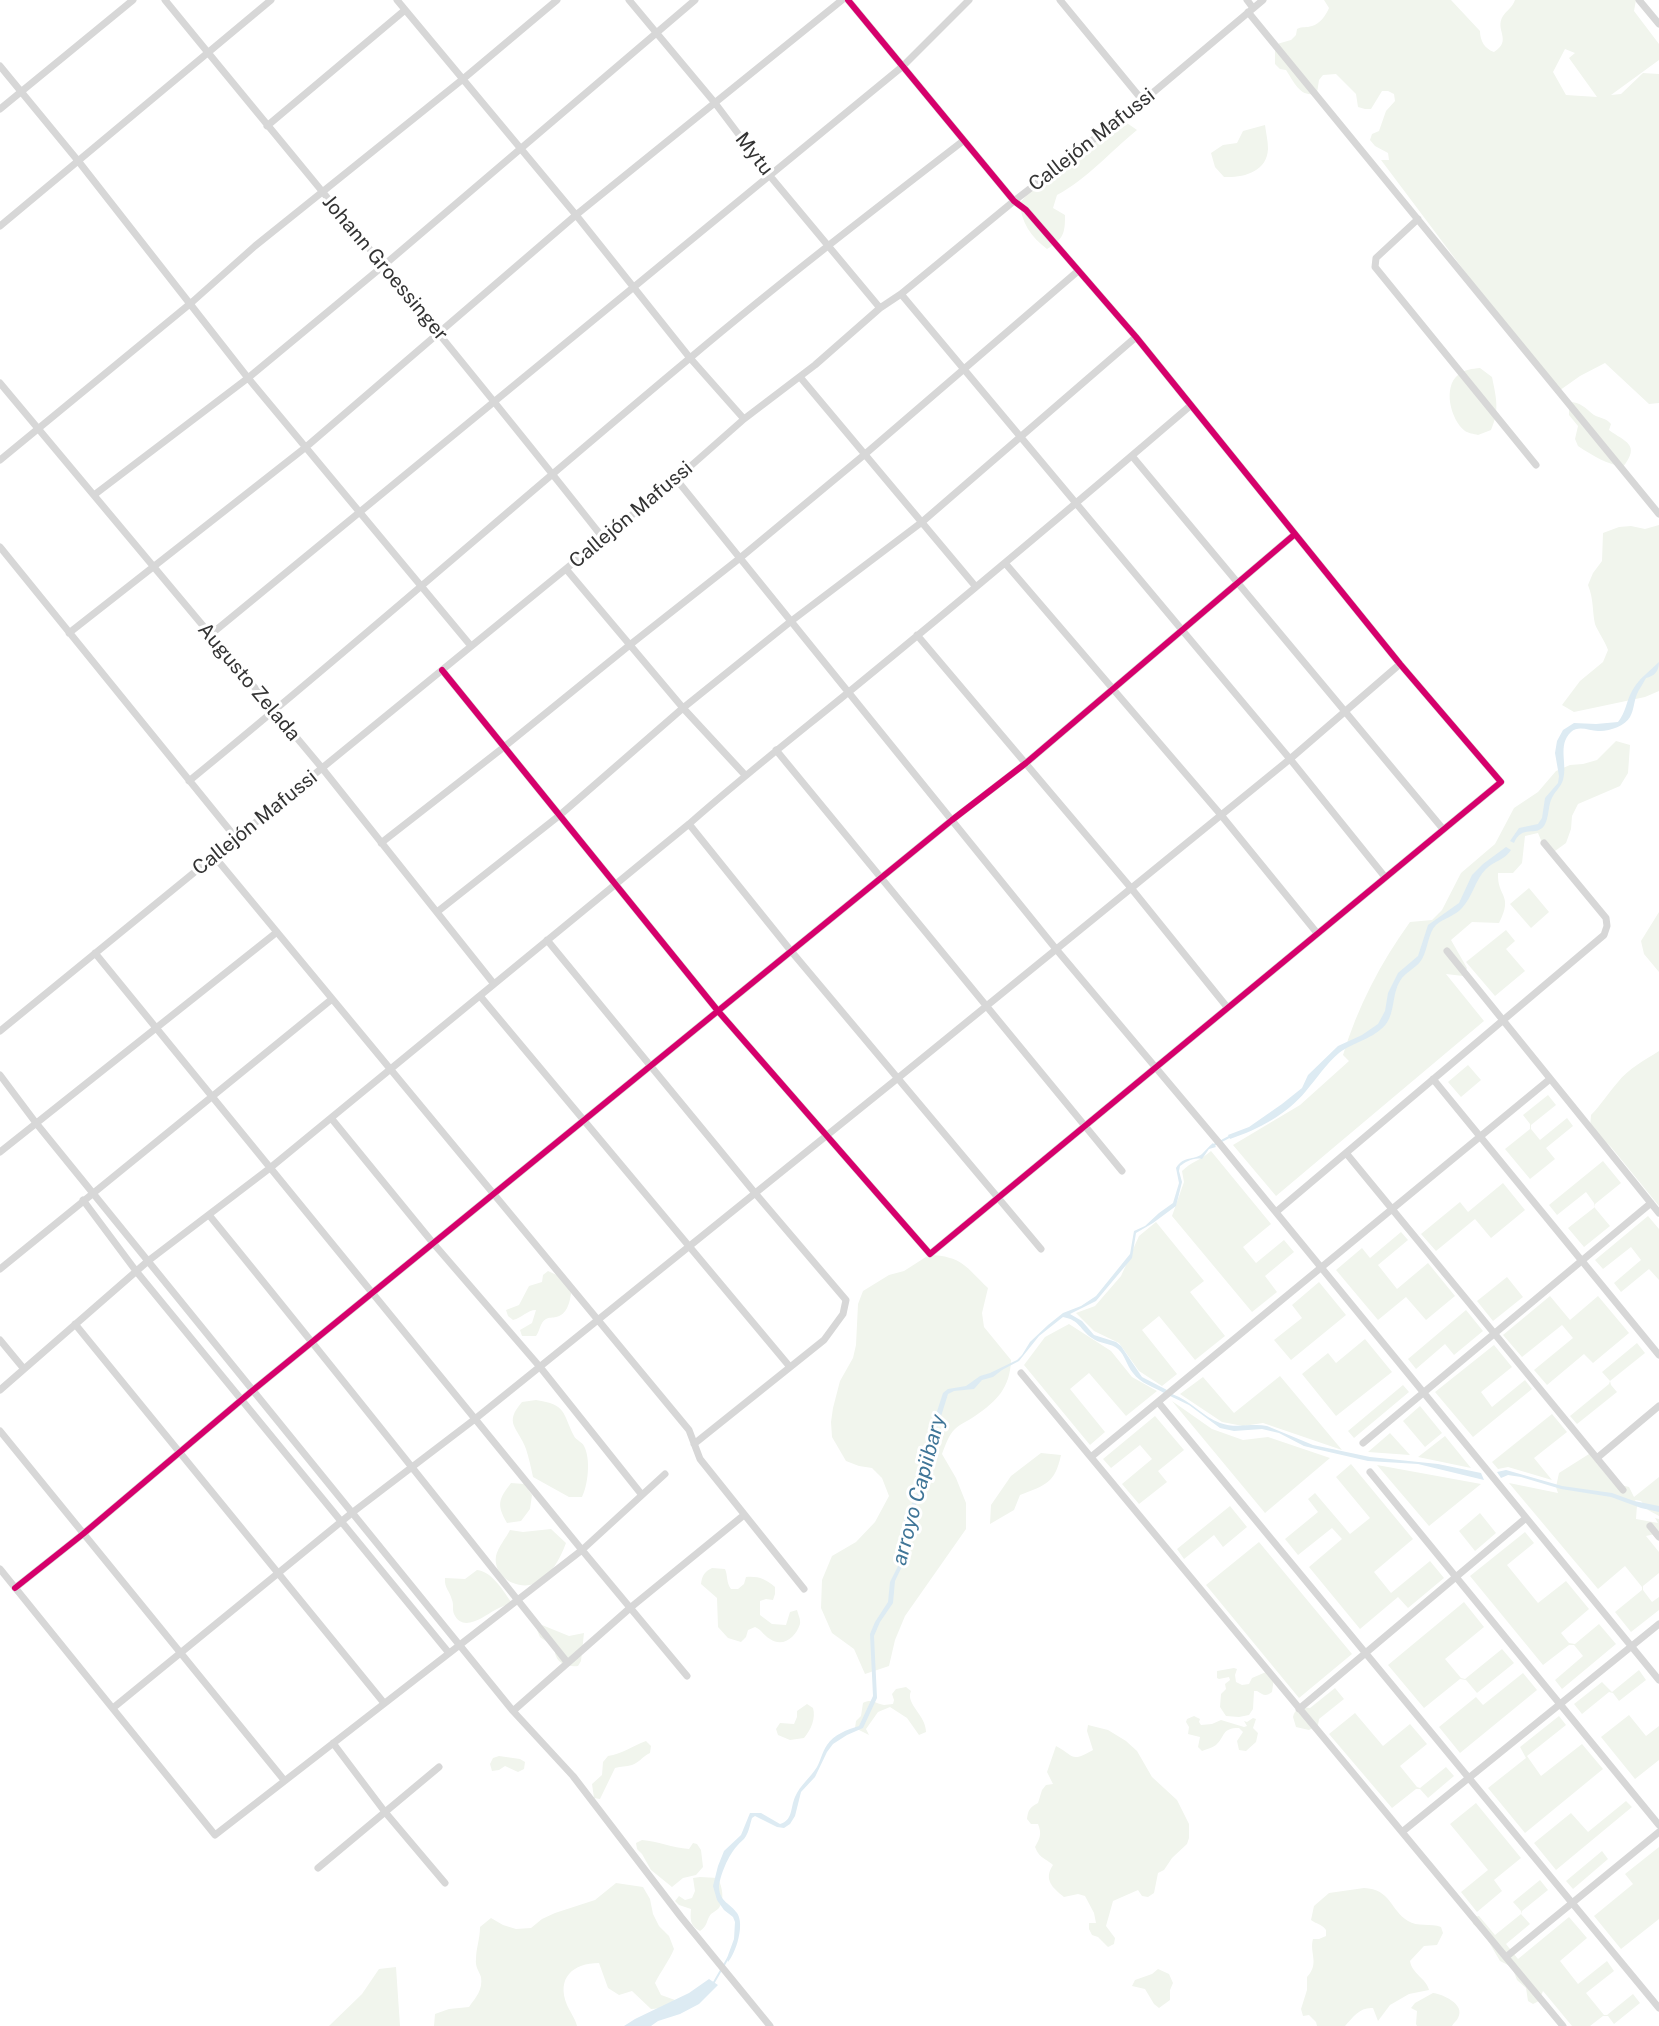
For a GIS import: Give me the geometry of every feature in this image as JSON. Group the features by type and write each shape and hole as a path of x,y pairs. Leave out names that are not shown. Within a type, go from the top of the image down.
{"street":[{"path":"0,110 133,0"},
{"name":"Johann Groessinger","path":"165,0 322,193 440,333 603,538"},
{"path":"0,226 271,0"},
{"path":"397,0 635,287 690,358 744,419"},
{"path":"0,460 191,303 255,246 463,79 556,0"},
{"name":"Mytu","path":"629,0 715,103 770,176 830,245 880,308"},
{"path":"94,495 248,378 695,0"},
{"path":"69,633 306,447 576,215 842,0"},
{"path":"442,670 718,1011 930,1254 1500,782 1400,664 1136,337 1026,210 1014,201 848,0"},
{"path":"210,635 903,66 969,0"},
{"path":"1060,0 1143,101"},
{"path":"1247,0 1251,10 1418,219 1659,514"},
{"name":"Callejón Mafussi","path":"0,1031 676,479 744,419 800,377 880,308 901,294 1014,201 1143,101 1263,0"},
{"path":"1639,0 1659,24"},
{"path":"267,126 405,10"},
{"path":"0,66 79,162 248,378 471,646"},
{"path":"189,782 690,358 963,141"},
{"path":"1418,219 1376,258 1375,267 1536,465"},
{"path":"381,843 740,558 1078,271"},
{"path":"901,294 1290,759 1385,877"},
{"path":"437,912 560,815 683,708 790,622 922,522 1136,337"},
{"path":"800,377 976,587"},
{"name":"Augusto Zelada","path":"0,383 322,768 494,984"},
{"path":"0,1390 148,1261 270,1168 480,996 689,824 745,774 849,692 1076,504 1190,406"},
{"path":"1132,456 1443,829"},
{"path":"676,479 1056,949 1220,1144 1659,1680"},
{"path":"15,1588 83,1534 252,1391 880,878 1026,763 1295,534"},
{"path":"0,547 236,838"},
{"path":"1005,563 1221,815 1317,933"},
{"path":"566,569 683,708 745,774"},
{"path":"917,635 1131,888 1227,1007"},
{"path":"112,1708 353,1512 476,1419 898,1078 1290,759 1400,664"},
{"path":"776,750 1122,1171"},
{"path":"689,824 791,951 1041,1249"},
{"path":"1276,1212 1604,935 1607,926 1606,918 1544,843"},
{"path":"214,856 689,1430 700,1459 804,1589"},
{"path":"0,1152 277,932"},
{"path":"547,940 650,1067 846,1300 843,1314 824,1340 694,1444"},
{"path":"1447,951 1659,1213"},
{"path":"95,953 687,1676"},
{"path":"480,996 790,1367"},
{"path":"0,1269 332,999"},
{"path":"0,1075 252,1391 513,1711 573,1776 724,1971 770,2026"},
{"path":"1433,1079 1659,1355"},
{"path":"1091,1457 1550,1079"},
{"path":"331,1118 433,1243 540,1367 642,1495"},
{"path":"1346,1153 1623,1490"},
{"path":"84,1200 136,1271 449,1653"},
{"path":"1363,1443 1650,1203"},
{"path":"209,1215 567,1662"},
{"path":"75,1324 384,1703"},
{"path":"0,1340 24,1369"},
{"path":"1021,1373 1563,2026"},
{"path":"1158,1402 1659,2008"},
{"path":"1597,1458 1659,1406"},
{"path":"0,1431 284,1780"},
{"path":"1370,1473 1659,1825"},
{"path":"0,1569 215,1835 582,1550 665,1474"},
{"path":"513,1711 630,1608 744,1515"},
{"path":"1299,1708 1526,1518"},
{"path":"1650,1526 1659,1537"},
{"path":"1402,1832 1659,1624"},
{"path":"333,1743 385,1812 445,1883"},
{"path":"318,1868 439,1767"},
{"path":"1506,1957 1659,1832"}],"shaded area":[{"path":"1324,0 1451,0 1480,31 1486,47 1494,52 1499,48 1503,39 1500,26 1503,16 1515,0 1636,0 1634,11 1659,44 1659,60 1611,95 1621,94 1643,73 1659,74 1659,403 1649,404 1605,363 1580,376 1556,393 1381,160 1389,160 1388,153 1375,146 1370,140 1372,134 1379,131 1386,111 1395,101 1394,94 1382,91 1371,109 1365,109 1358,107 1356,94 1336,74 1323,75 1319,80 1317,93 1307,94 1298,88 1286,70 1280,69 1275,64 1277,44 1291,40 1296,35 1297,29 1318,23 1329,8","holes":["1565,49 1575,53 1569,58 1597,97 1566,95 1553,72"]},
{"path":"1124,121 1137,130 1088,173 1057,195 1053,208 1065,215 1064,231 1060,239 1047,249 1028,229 1022,217 1020,203 1038,181 1111,123"},
{"path":"1265,125 1268,149 1263,163 1246,175 1224,177 1215,167 1211,153 1223,145 1237,143 1243,131"},
{"path":"1480,368 1492,377 1496,410 1491,430 1478,435 1466,432 1455,419 1450,395 1453,380 1458,375 1466,370"},
{"path":"1569,402 1580,404 1594,415 1607,420 1611,424 1609,430 1629,444 1631,453 1623,467 1600,459 1578,446 1575,439 1578,426 1569,415"},
{"path":"1659,525 1659,691 1645,697 1574,712 1562,705 1580,681 1603,662 1608,650 1595,624 1588,585 1602,561 1603,533 1619,527 1631,526 1645,529"},
{"path":"1616,741 1630,745 1628,773 1620,786 1578,804 1572,816 1571,829 1566,843 1555,851 1543,845 1538,833 1525,836 1522,863 1513,873 1498,873 1498,881 1505,901 1499,923 1472,922 1451,940 1467,968 1463,976 1446,974 1484,1021 1276,1196 1233,1145 1300,1105 1349,1061 1343,1055 1356,1019 1371,986 1399,938 1410,922 1432,920 1442,910 1461,873 1495,844 1514,808 1538,792 1556,771 1570,765 1597,760"},
{"path":"1529,888 1549,912 1531,928 1510,904"},
{"path":"1659,912 1659,972 1644,954 1641,941"},
{"path":"1506,930 1515,941 1506,949 1525,971 1495,996 1466,962"},
{"path":"1659,1051 1659,1206 1611,1147 1590,1128 1591,1115 1622,1077"},
{"path":"1468,1065 1481,1080 1461,1097 1448,1082"},
{"path":"1548,1095 1556,1105 1531,1125 1531,1129 1540,1140 1567,1118 1573,1126 1546,1148 1555,1159 1530,1179 1505,1149 1530,1129 1530,1124 1523,1115"},
{"path":"1211,1151 1271,1224 1243,1247 1256,1263 1284,1240 1294,1252 1265,1276 1277,1292 1252,1312 1172,1216 1184,1182 1182,1171"},
{"path":"1603,1161 1621,1183 1595,1204 1595,1207 1586,1192 1557,1215 1549,1205"},
{"path":"1503,1183 1525,1210 1491,1238 1475,1219 1436,1251 1421,1234 1460,1202 1468,1212"},
{"path":"1595,1207 1610,1226 1584,1247 1568,1228"},
{"path":"1648,1216 1659,1229 1659,1280 1649,1269 1621,1292 1614,1283 1641,1260 1631,1247 1603,1269 1595,1260"},
{"path":"1156,1222 1204,1281 1190,1292 1225,1336 1195,1360 1159,1316 1142,1330 1177,1374 1162,1386 1139,1371 1119,1343 1094,1331 1076,1313 1095,1306 1121,1276 1139,1236"},
{"path":"1401,1232 1408,1240 1378,1265 1397,1289 1428,1263 1455,1296 1426,1320 1406,1297 1378,1320 1336,1270 1362,1248 1370,1258"},
{"path":"929,1255 956,1260 988,1288 982,1313 984,1327 1011,1360 1010,1370 1001,1393 983,1410 953,1431 942,1454 956,1478 966,1503 966,1529 905,1616 895,1640 889,1666 865,1674 854,1649 832,1633 821,1608 822,1580 832,1556 856,1542 875,1522 889,1496 882,1478 872,1468 846,1461 832,1437 833,1408 840,1381 853,1358 858,1304 863,1291 889,1275 904,1271"},
{"path":"548,1271 561,1277 571,1293 569,1304 560,1316 544,1320 536,1336 522,1336 520,1330 532,1323 536,1310 513,1320 508,1316 506,1310 519,1305 529,1286 542,1282 543,1275"},
{"path":"1507,1277 1523,1297 1493,1321 1477,1301"},
{"path":"1319,1282 1346,1315 1291,1360 1274,1340 1302,1318 1292,1305"},
{"path":"1550,1296 1570,1320 1598,1296 1629,1333 1593,1363 1584,1354 1547,1385 1534,1370 1573,1338 1562,1325 1522,1357 1503,1335"},
{"path":"1466,1310 1483,1331 1454,1355 1445,1344 1416,1369 1408,1359"},
{"path":"1069,1324 1111,1351 1132,1377 1157,1391 1126,1416 1089,1373 1070,1389 1105,1432 1090,1445 1024,1365 1045,1337"},
{"path":"1365,1339 1392,1372 1336,1416 1302,1374 1328,1353 1336,1363"},
{"path":"1637,1343 1645,1353 1610,1381 1602,1372"},
{"path":"1494,1345 1512,1367 1481,1392 1492,1407 1525,1380 1532,1389 1473,1437 1435,1392"},
{"path":"1280,1376 1342,1450 1263,1423 1243,1426 1222,1422 1180,1394 1203,1377 1234,1413"},
{"path":"1610,1381 1617,1392 1577,1424 1570,1416"},
{"path":"1403,1385 1409,1392 1354,1438 1348,1431"},
{"path":"536,1400 558,1407 565,1415 575,1437 584,1446 588,1472 582,1497 569,1497 533,1477 526,1449 514,1426 513,1416 522,1402"},
{"path":"1172,1401 1212,1429 1243,1440 1268,1437 1330,1458 1265,1513"},
{"path":"1420,1406 1442,1433 1425,1447 1403,1421"},
{"path":"1552,1414 1567,1432 1534,1458 1552,1480 1508,1467 1498,1469 1492,1462"},
{"path":"1155,1416 1184,1450 1158,1471 1167,1482 1139,1504 1122,1484 1152,1459 1140,1445 1111,1468 1103,1459"},
{"path":"1390,1433 1410,1455 1368,1452"},
{"path":"1445,1436 1471,1468 1418,1457"},
{"path":"1041,1453 1061,1455 1056,1472 1048,1482 1020,1495 1014,1510 990,1524 991,1505 1011,1476"},
{"path":"1589,1454 1613,1483 1629,1487 1634,1497 1659,1477 1659,1516 1648,1510 1641,1501 1635,1500 1636,1519 1658,1523 1655,1518 1659,1519 1659,1533 1646,1536 1659,1552 1659,1573 1643,1586 1643,1590 1652,1602 1659,1597 1659,1610 1631,1632 1615,1612 1642,1590 1642,1587 1625,1566 1598,1589 1509,1483 1558,1493 1556,1487 1559,1473"},
{"path":"1351,1464 1413,1539 1374,1572 1391,1593 1430,1561 1444,1578 1408,1608 1398,1597 1360,1629 1309,1567 1342,1539 1332,1528 1298,1555 1285,1539 1318,1512 1308,1499 1315,1493 1350,1534 1370,1518 1336,1477"},
{"path":"1377,1465 1481,1484 1429,1526"},
{"path":"511,1483 524,1484 532,1495 530,1509 521,1521 507,1523 501,1511 500,1502"},
{"path":"1230,1506 1247,1527 1223,1547 1214,1535 1184,1559 1177,1549"},
{"path":"1480,1513 1496,1533 1475,1551 1459,1531"},
{"path":"551,1529 566,1543 557,1562 543,1579 537,1583 523,1585 511,1582 501,1574 496,1563 496,1556 510,1530 523,1532"},
{"path":"1525,1532 1534,1543 1507,1565 1538,1603 1566,1581 1589,1609 1561,1633 1569,1643 1575,1644 1599,1624 1616,1644 1562,1689 1555,1680 1583,1656 1574,1645 1569,1645 1543,1665 1470,1576"},
{"path":"1259,1542 1352,1654 1299,1698 1206,1585"},
{"path":"712,1568 725,1569 731,1589 738,1589 744,1584 746,1577 758,1578 772,1584 775,1587 773,1600 760,1601 760,1615 772,1624 786,1625 790,1612 797,1610 800,1622 792,1637 784,1642 775,1641 755,1627 748,1630 741,1642 728,1638 718,1627 717,1598 701,1584 704,1574"},
{"path":"477,1570 493,1578 512,1603 473,1622 463,1622 458,1620 454,1614 453,1602 445,1584 445,1578 465,1579"},
{"path":"1464,1602 1484,1627 1445,1659 1461,1678 1465,1679 1502,1649 1514,1663 1477,1693 1466,1680 1460,1679 1424,1708 1388,1665"},
{"path":"542,1625 569,1636 584,1633 581,1661 578,1666 568,1666 560,1661 554,1648 540,1637 537,1630"},
{"path":"1237,1669 1236,1682 1242,1685 1249,1684 1252,1678 1266,1672 1274,1678 1270,1694 1264,1695 1254,1691 1253,1709 1249,1715 1226,1716 1220,1707 1221,1694 1226,1689 1225,1684 1230,1680 1229,1677 1217,1678 1217,1671"},
{"path":"1639,1670 1646,1680 1619,1701 1613,1693 1609,1692 1582,1714 1574,1704 1602,1682 1612,1692"},
{"path":"1523,1673 1537,1690 1460,1753 1439,1727 1476,1697 1483,1705"},
{"path":"906,1687 911,1691 911,1700 923,1720 926,1732 919,1735 907,1718 890,1707 878,1712 866,1729 869,1735 855,1728 856,1721 861,1716 863,1703 869,1701 884,1705 893,1704 892,1694 896,1689"},
{"path":"1335,1688 1344,1699 1319,1719 1318,1725 1309,1730 1296,1727 1293,1717 1297,1710 1310,1708"},
{"path":"807,1704 813,1708 814,1716 811,1728 804,1738 790,1740 778,1735 776,1729 780,1723 794,1724 797,1711"},
{"path":"1355,1713 1383,1746 1410,1724 1427,1744 1400,1766 1417,1787 1420,1788 1446,1767 1454,1776 1428,1798 1420,1789 1416,1789 1392,1808 1329,1734"},
{"path":"1629,1715 1646,1736 1659,1726 1659,1760 1635,1779 1601,1737"},
{"path":"1194,1716 1200,1719 1201,1725 1221,1720 1244,1727 1247,1726 1244,1721 1256,1719 1253,1728 1258,1733 1256,1742 1246,1751 1239,1750 1237,1741 1243,1732 1239,1728 1233,1728 1226,1731 1216,1745 1202,1751 1198,1747 1200,1737 1188,1734 1187,1719"},
{"path":"1559,1716 1566,1725 1527,1756 1541,1776 1582,1744 1603,1769 1525,1833 1488,1788 1526,1758 1520,1747"},
{"path":"1088,1725 1108,1730 1137,1751 1152,1777 1177,1800 1189,1824 1187,1844 1172,1858 1164,1870 1158,1873 1154,1893 1148,1897 1142,1896 1138,1890 1113,1901 1106,1926 1115,1938 1114,1944 1108,1947 1098,1937 1092,1935 1089,1929 1089,1923 1096,1923 1094,1913 1085,1896 1078,1894 1064,1897 1051,1883 1049,1875 1053,1865 1041,1856 1035,1847 1040,1836 1038,1824 1031,1824 1027,1819 1030,1809 1038,1803 1042,1790 1046,1785 1053,1784 1047,1772 1056,1746 1073,1757 1093,1750 1087,1731"},
{"path":"646,1741 651,1746 650,1753 632,1765 615,1768 600,1799 594,1798 592,1784 602,1775 603,1762 608,1756 618,1754"},
{"path":"499,1756 520,1759 525,1762 524,1769 518,1772 505,1766 492,1771 490,1764 493,1758"},
{"path":"1626,1801 1632,1807 1556,1870 1534,1843 1571,1813 1588,1832"},
{"path":"1476,1803 1521,1858 1494,1880 1502,1891 1477,1912 1461,1892 1488,1870 1450,1824"},
{"path":"642,1840 689,1849 693,1843 697,1844 701,1850 703,1867 696,1875 683,1878 672,1887 651,1870 637,1849 636,1843"},
{"path":"1659,1847 1659,1919 1621,1949 1594,1916 1633,1884 1625,1874"},
{"path":"1602,1851 1608,1859 1573,1889 1566,1881"},
{"path":"693,1878 718,1878 722,1897 719,1908 711,1914 700,1931 691,1922 691,1909 675,1901 679,1896 685,1900 692,1898 695,1891"},
{"path":"1540,1880 1548,1890 1521,1914 1513,1902"},
{"path":"616,1883 643,1887 650,1899 653,1914 659,1926 669,1936 674,1949 655,1983 661,1995 675,2000 664,2008 651,2009 632,1991 619,1995 608,1988 599,1963 575,1969 565,1980 564,1995 577,2026 434,2026 435,2014 449,2009 469,2007 478,1993 481,1977 476,1962 480,1927 491,1918 516,1929 531,1928 542,1919 555,1913 595,1900"},
{"path":"1364,1888 1380,1892 1408,1921 1441,1927 1443,1933 1437,1945 1424,1946 1410,1961 1413,1969 1429,1990 1409,1994 1390,2005 1378,2021 1373,2008 1368,2008 1357,2013 1345,2026 1317,2026 1309,2015 1303,2016 1301,2009 1307,1990 1307,1977 1314,1963 1313,1939 1326,1936 1326,1930 1311,1920 1314,1906 1329,1893"},
{"path":"1521,1914 1530,1924 1506,1944 1518,1959 1569,1917 1587,1938 1560,1961 1578,1984 1607,1961 1614,1971 1586,1993 1604,2015 1633,1994 1640,2003 1614,2024 1608,2016 1603,2016 1590,2026 1572,2026 1543,1991 1539,2001 1533,2004 1528,2001 1526,1988 1517,1980 1512,1967 1500,1961 1483,1932 1473,1924 1472,1917 1479,1916 1495,1935"},
{"path":"396,1967 400,2026 329,2026 362,1994 379,1969"},
{"path":"1158,1969 1169,1974 1173,1983 1170,2000 1159,2008 1145,1989 1132,1986 1135,1980 1152,1974"},
{"path":"1433,1993 1442,1995 1459,2008 1460,2013 1452,2026 1417,2026 1417,2011 1411,2008 1415,2003"}],"water":[{"path":"1659,662 1657,671 1646,678 1639,690 1628,720 1616,728 1607,730 1581,729 1571,732 1564,749 1563,780 1551,800 1544,826 1537,831 1521,834 1514,843 1510,841 1519,828 1538,824 1542,818 1545,798 1558,783 1555,753 1557,741 1563,730 1574,723 1618,722 1635,686"},
{"path":"1506,847 1511,850 1482,873 1462,908 1433,928 1422,959 1397,986 1391,1014 1386,1024 1370,1037 1339,1053 1298,1100 1281,1114 1262,1126 1230,1139 1228,1135 1249,1127 1302,1088 1308,1075 1338,1046 1362,1035 1378,1024 1385,1011 1388,993 1398,973 1418,956 1428,925 1459,903 1472,875"},
{"path":"1213,1143 1216,1147 1209,1149 1202,1159 1193,1159 1180,1166 1182,1182 1176,1206 1136,1233 1132,1258 1096,1301 1070,1314 1082,1321 1094,1335 1116,1342 1121,1346 1142,1377 1167,1390 1164,1393 1136,1376 1118,1349 1095,1340 1076,1323 1063,1317 1039,1336 1019,1361 993,1377 982,1380 974,1389 954,1391 948,1394 924,1471 926,1483 908,1523 906,1540 908,1554 895,1581 893,1603 874,1636 877,1698 863,1728 833,1744 827,1752 815,1777 801,1792 795,1816 790,1824 784,1828 777,1827 755,1816 752,1818 745,1837 731,1854 719,1883 720,1893 737,1913 740,1924 736,1945 728,1962 727,1958 734,1939 735,1922 717,1900 713,1886 718,1866 724,1851 741,1835 750,1813 761,1813 780,1824 787,1820 797,1793 817,1767 830,1741 841,1733 859,1726 873,1696 870,1634 888,1602 890,1582 901,1560 902,1529 905,1517 920,1488 923,1454 943,1393 948,1389 966,1386 980,1376 1017,1360 1030,1342 1048,1325 1063,1313 1081,1306 1096,1296 1130,1254 1134,1231 1145,1226 1173,1203 1179,1183 1176,1168 1179,1164 1202,1154"},
{"path":"1172,1394 1208,1417 1226,1425 1267,1426 1313,1445 1370,1457 1438,1464 1481,1473 1484,1480 1418,1464 1368,1461 1304,1446 1279,1433 1262,1429 1234,1431 1220,1428 1189,1405 1170,1396"},
{"path":"1506,1470 1562,1486 1612,1493 1634,1501 1659,1506 1659,1512 1611,1497 1561,1489 1521,1477 1508,1475 1501,1478 1497,1472"},
{"path":"709,1979 718,1985 699,2004 651,2026 624,2026 689,1993"}],"waterway":[{"name":"arroyo Capiibary","path":"1212,1146 1231,1136"},
{"name":"arroyo Capiibary","path":"713,1984 728,1958"}],"cycle path":[{"path":"442,670 718,1011 930,1254 1501,782 1400,664 1136,337 1026,210 1014,201 848,0"},
{"path":"15,1588 83,1534 252,1391 952,820 1026,763 1295,534"}]}
